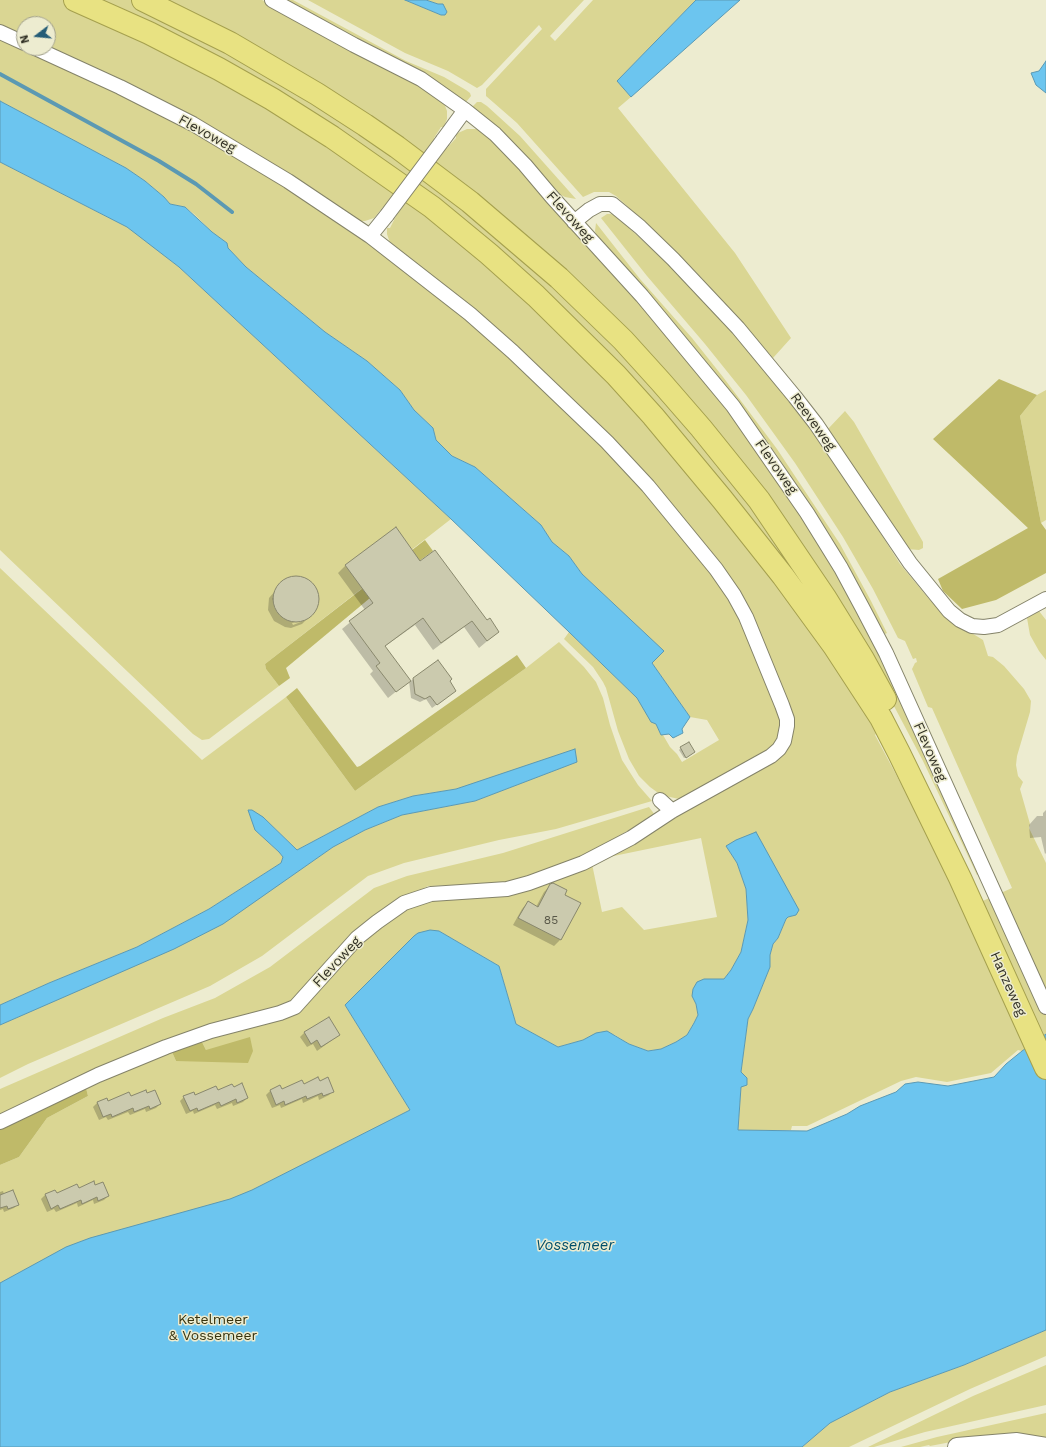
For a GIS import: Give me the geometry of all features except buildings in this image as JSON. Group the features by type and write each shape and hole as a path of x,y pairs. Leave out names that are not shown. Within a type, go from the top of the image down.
{"highway":[{"name":"Flevoweg","path":"75,0 149,33 219,69 295,113 332,137 412,193 448,221 531,291 580,338 653,416 722,499 783,576 834,646 881,718 980,894"},
{"name":"Flevoweg","path":"143,0 230,43 274,68 397,147 470,202 504,230 559,278 623,340 701,428 737,472 791,546 826,599 863,659 904,737 980,894"},
{"name":"Hanzeweg","path":"980,894 1046,1040"},
{"name":"Hanzeweg","path":"980,894 1046,1068"}],"street":[{"name":"Flevoweg","path":"272,0 420,79 465,110 495,134 642,296 732,406 807,513 841,568 886,653 980,894"},
{"path":"0,32 16,39"},
{"name":"Flevoweg","path":"0,1122 98,1075 166,1047 211,1031 280,1013 294,1007 357,938 404,903 430,894 507,889 529,883 583,863 631,838 672,811 771,756 779,749 784,741 787,719 746,617 734,595 716,568 648,486 607,442 470,314 370,236 288,181 193,124 120,87 52,56"},
{"path":"370,236 465,110"},
{"name":"Reeveweg","path":"574,222 589,210 600,204 612,204 640,227 673,259 738,328 787,387 816,424 910,563 950,611 960,620 972,626 984,627 998,625 1046,599"},
{"path":"660,800 672,811"},
{"name":"Hanzeweg","path":"980,894 1046,1007"},
{"path":"957,1447 1017,1442 1046,1447"}],"shaded area":[{"path":"0,0 64,0 116,23 218,74 437,218 623,388 854,685 942,860 875,731 875,735 967,908 1012,888 932,708 928,707 912,669 917,662 916,658 913,659 905,641 898,638 873,589 843,537 795,463 746,395 601,218 607,214 616,216 666,262 719,317 784,394 852,488 900,564 929,599 957,624 983,640 988,656 993,657 1004,666 1024,689 1031,701 1030,712 1017,756 1016,765 1018,776 1023,782 1020,789 1030,824 1029,828 1046,863 1046,1034 1022,1051 1018,1050 991,1073 947,1082 916,1077 901,1081 807,1126 792,1126 791,1130 738,1130 741,1086 747,1084 747,1078 741,1072 748,1019 770,967 770,955 773,944 778,938 786,919 796,915 726,846 737,863 746,889 748,920 741,952 724,979 704,979 692,996 696,1004 698,1015 687,1035 661,1049 648,1051 629,1044 615,1035 602,1032 583,1040 558,1047 516,1024 499,966 439,931 419,933 345,1005 410,1110 286,1174 0,1447 0,1165 19,1157 47,1118 88,1096 86,1088 136,1066 172,1052 176,1061 206,1050 201,1040 297,1012 355,948 390,917 421,899 508,893 592,864 602,912 622,907 644,930 717,917 701,838 604,858 739,781 778,756 784,697 683,520 390,243 387,228 390,228 396,216 383,207 374,218 365,221 358,221 56,52 56,16 16,16 16,34 0,27"},
{"path":"88,0 134,0 288,81 485,220 680,410 834,621 729,501 435,204"},
{"path":"156,0 262,0 412,80 444,103 447,111 447,119 444,126 441,127 434,138 447,148 456,138 458,133 467,129 480,129 494,140 664,332 733,418 794,504 839,578 867,629 978,875 923,761 895,708 870,663 807,560 523,240"},
{"path":"285,0 293,0 406,61 444,77 466,90 471,96 466,102 442,86"},
{"path":"308,0 405,0 441,15 438,4 426,0 584,0 550,36 555,41 593,0 696,0 617,81 631,97 618,108 735,253 791,338 773,358 697,273 626,205 609,192 594,192 583,197 517,123 486,96 486,89 542,29 539,25 482,85 477,88 448,71 405,53"},
{"path":"0,38 16,45 16,56 39,56 92,80 191,130 278,181 350,229 476,327 582,425 644,491 711,571 740,618 781,717 781,735 772,748 679,799 661,795 650,787 639,776 629,759 618,731 603,682 593,667 564,639 569,632 637,698 656,724 661,735 663,735 682,762 719,740 707,720 690,717 652,663 663,651 582,574 569,556 552,542 541,525 475,467 452,456 436,440 433,428 414,410 400,390 367,361 325,332 246,267 228,248 227,243 212,232 194,214 185,207 170,204 145,181 126,168 0,101"},
{"path":"477,102 481,102 487,106 520,136 576,199 565,197 555,192 472,107"},
{"path":"0,162 127,227 139,235 179,267 451,519 265,664 266,669 279,686 209,739 202,740 193,734 0,550"},
{"path":"596,223 640,279 692,338 777,449 840,544 887,633 885,634 835,545 776,454 704,359 661,308 597,237 595,231"},
{"path":"999,379 1037,395 1020,416 1041,523 1046,530 1046,573 996,600 962,609 943,591 938,579 1028,528 933,439"},
{"path":"1046,390 1046,520 1041,523 1020,416 1037,395"},
{"path":"845,411 854,422 923,542 923,548 919,550 907,549 827,430"},
{"path":"425,540 433,551 382,588 286,668 290,678 279,686 266,669 265,664"},
{"path":"0,568 202,760 286,697 355,791 526,668 559,642 584,667 596,682 603,698 610,725 622,760 638,785 652,801 556,829 499,840 404,863 368,876 262,956 210,986 28,1064 0,1078 0,1025 33,1010 288,878 333,847 365,830 402,815 475,801 576,762 456,789 413,796 378,807 297,850 263,817 255,830 283,857 281,863 209,909 137,947 0,1005"},
{"path":"1039,611 1046,620 1046,660 1030,635 1027,618"},
{"path":"517,655 526,668 355,791 286,697 297,688 357,767"},
{"path":"649,807 655,815 615,838 587,857 506,884 428,886 407,897 301,998 0,1117 0,1089 163,1018 215,998 270,967 374,888 407,876 503,853"},
{"path":"250,1037 253,1051 248,1063 176,1061 172,1052 201,1040 206,1050"},
{"path":"86,1088 88,1096 47,1118 19,1157 0,1165 0,1129"},
{"path":"1046,1330 1046,1356 970,1389 849,1447 802,1447 830,1423 890,1392 964,1365"},
{"path":"1046,1365 1046,1405 925,1432 874,1447 868,1447 973,1396"},
{"path":"1046,1413 1046,1438 1022,1434 951,1442 930,1446 901,1447 937,1437"}],"water":[{"path":"405,0 426,0 443,4 447,12 445,15 441,15"},
{"path":"696,0 740,0 631,97 617,81"},
{"path":"1046,61 1046,93 1036,85 1031,73 1039,71"},
{"path":"0,101 126,168 145,181 170,204 185,207 212,232 227,243 228,248 246,267 325,332 367,361 400,390 414,410 433,428 436,440 452,456 475,467 541,525 552,542 569,556 582,574 664,651 652,663 690,717 682,729 683,733 673,738 669,734 661,735 656,724 651,722 637,698 451,519 179,267 127,227 0,162"},
{"path":"575,749 577,762 475,801 402,815 365,830 333,847 223,924 174,949 0,1025 0,1005 137,947 209,909 281,863 283,857 255,830 248,810 252,810 263,817 297,850 378,807 413,796 456,789"},
{"name":"Vossemeer","path":"756,832 799,910 796,915 786,919 778,938 773,944 770,955 770,967 748,1019 741,1072 747,1078 747,1085 741,1087 738,1130 807,1131 847,1114 860,1106 896,1092 905,1084 918,1082 948,1086 994,1077 1006,1064 1046,1034 1046,1330 964,1365 890,1392 830,1423 802,1447 0,1447 0,1283 66,1247 90,1238 230,1199 252,1190 410,1110 345,1005 414,936 418,933 430,930 439,931 499,966 516,1024 558,1047 583,1040 596,1033 607,1031 629,1044 648,1051 661,1049 687,1035 694,1023 698,1015 696,1004 692,996 693,989 697,982 704,979 724,979 741,952 748,920 746,889 737,863 726,846 736,840"}],"waterway":[{"path":"0,74 159,161 196,184 232,212"}],"park label":[{"name":"Ketelmeer & Vossemeer","path":"213,1328"}]}
